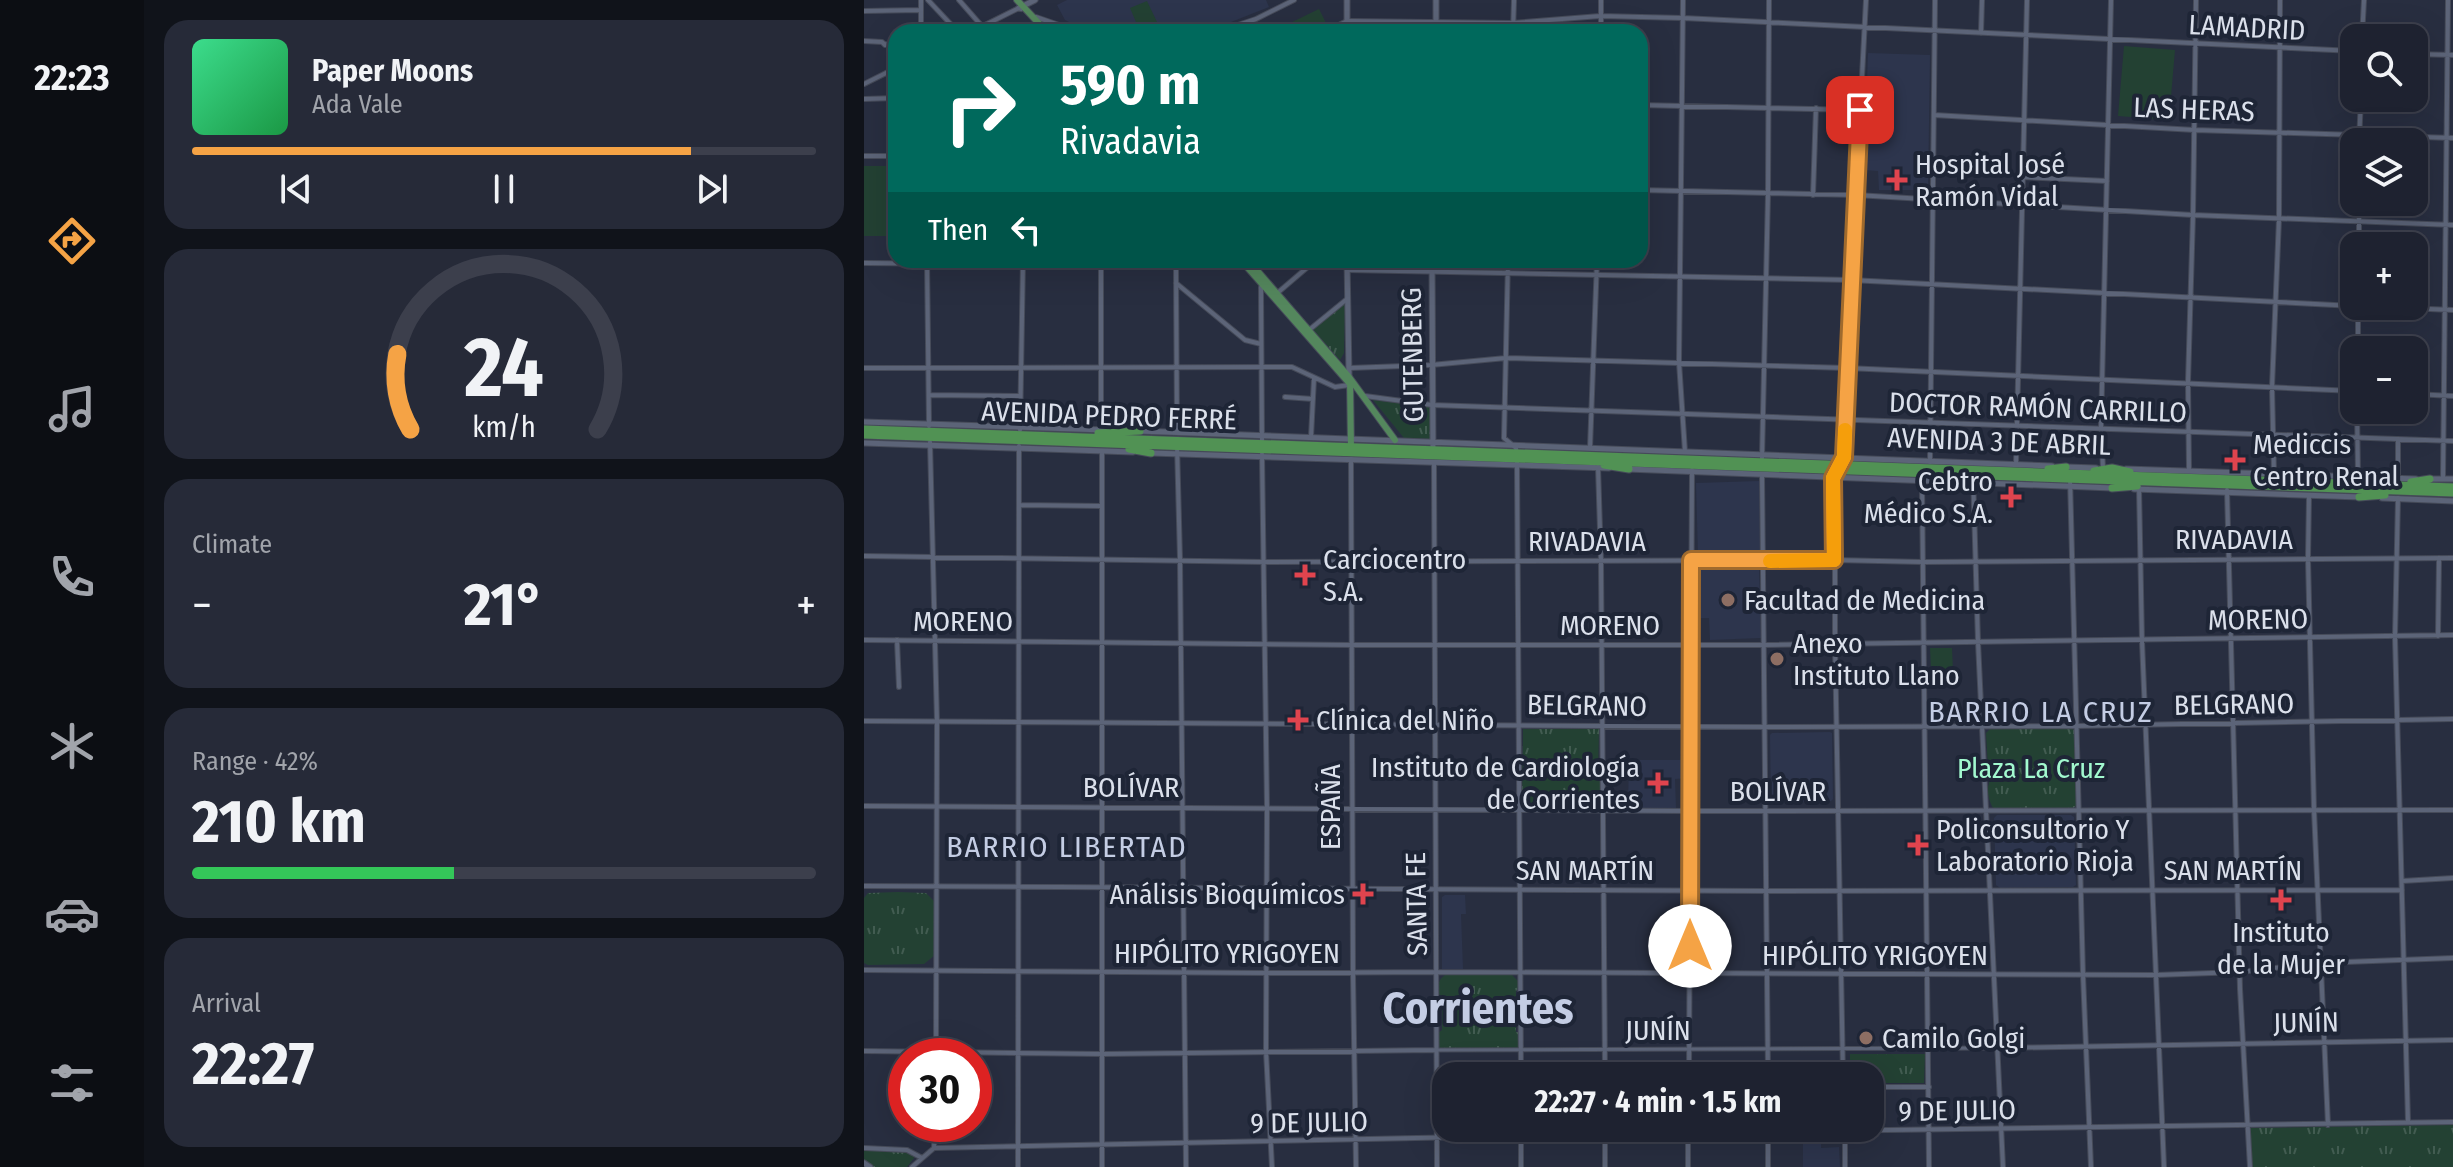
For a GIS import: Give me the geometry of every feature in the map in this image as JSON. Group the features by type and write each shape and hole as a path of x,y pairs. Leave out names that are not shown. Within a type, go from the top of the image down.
{"highway":[{"name":"AVENIDA PEDRO FERRÉ","path":"864,429 1095,444 1177,443"},
{"path":"1059,435 1140,431"},
{"name":"AVENIDA PEDRO FERRÉ","path":"864,435 929,434"},
{"name":"AVENIDA PEDRO FERRÉ","path":"1019,437 1059,435 1351,449"},
{"path":"1095,444 1151,453"},
{"name":"AVENIDA 3 DE ABRIL","path":"1351,449 1999,474"},
{"name":"AVENIDA 3 DE ABRIL","path":"1516,455 1587,450 1594,458"},
{"path":"1594,458 1601,465 1629,469"},
{"path":"1999,474 2053,483 2069,476 2107,468 2139,479 2190,478"},
{"path":"1999,474 2069,476"},
{"name":"AVENIDA 3 DE ABRIL","path":"2069,476 2139,479"},
{"name":"AVENIDA 3 DE ABRIL","path":"2190,478 2227,483 2453,493"},
{"path":"2112,488 2139,479 2190,478"},
{"path":"2358,480 2415,482 2430,479"},
{"name":"AVENIDA 3 DE ABRIL","path":"2309,485 2358,480 2453,487"},
{"path":"2359,497 2439,493"}],"main road":[{"path":"1018,4 1035,0"},
{"path":"1347,0 1347,21"},
{"path":"1436,0 1436,22"},
{"path":"1018,4 1038,24"},
{"path":"1018,4 1037,24"},
{"path":"1251,268 1351,381 1395,440"},
{"path":"1347,270 1351,449 1394,461 1434,452"},
{"name":"GUTENBERG","path":"1432,270 1434,452"},
{"path":"1351,406 1361,400 1384,425"},
{"name":"AVENIDA PEDRO FERRÉ","path":"864,422 929,434 1019,437 1101,430 1140,431 1177,443 1351,449"},
{"name":"AVENIDA PEDRO FERRÉ","path":"864,443 929,434"},
{"name":"AVENIDA PEDRO FERRÉ","path":"1019,437 1102,451 1151,453 1177,443"},
{"name":"AVENIDA PEDRO FERRÉ","path":"1262,446 1311,437 1351,449"},
{"name":"AVENIDA 3 DE ABRIL","path":"1351,449 1395,440 1434,452 1594,458 1683,451 1762,464"},
{"name":"AVENIDA 3 DE ABRIL","path":"1629,469 1692,464 1762,464 2069,476"},
{"name":"AVENIDA 3 DE ABRIL","path":"1973,473 2016,465 2112,488"},
{"name":"AVENIDA 3 DE ABRIL","path":"2139,479 2227,483 2274,474 2359,497 2453,501"},
{"name":"AVENIDA 3 DE ABRIL","path":"2358,480 2453,479"},
{"path":"864,1163 870,1167"}],"street":[{"path":"921,0 921,24"},
{"path":"928,0 950,24"},
{"path":"959,0 980,24"},
{"path":"1241,24 1294,0"},
{"path":"1513,23 1514,0"},
{"path":"1600,24 1601,0"},
{"path":"1683,0 1679,362 1683,451 1692,464 1690,1062"},
{"path":"1767,1062 1762,464 1769,0"},
{"path":"1842,1062 1834,560 1839,467 1846,420 1866,0"},
{"path":"1929,1167 1923,562 1932,422 1935,0"},
{"path":"1981,33 1982,0"},
{"path":"2016,465 2027,0"},
{"path":"2107,468 2101,428 2111,0"},
{"path":"2190,478 2188,382 2196,0"},
{"path":"2274,474 2272,387 2279,219 2280,0"},
{"path":"2363,24 2364,0"},
{"path":"2443,479 2443,310 2450,55 2448,0"},
{"path":"985,24 1018,4"},
{"path":"864,11 920,10"},
{"path":"1031,15 1056,24"},
{"name":"LAMADRID","path":"1341,24 1347,21 1513,23 1600,16 1683,18 2340,51"},
{"path":"864,41 888,44"},
{"path":"2428,54 2450,55"},
{"path":"864,84 888,72"},
{"path":"864,99 888,98"},
{"path":"1648,105 1860,110"},
{"path":"1813,195 1816,108"},
{"name":"LAS HERAS","path":"1934,115 2340,137"},
{"name":"LAS HERAS","path":"2428,138 2453,138"},
{"path":"864,156 888,156"},
{"path":"2022,177 2107,181"},
{"path":"1648,190 1856,195 2193,215 2453,225"},
{"path":"2359,216 2359,232"},
{"path":"864,263 888,263"},
{"path":"927,268 937,722 936,1038"},
{"path":"1018,1167 1022,268"},
{"path":"1101,268 1101,430"},
{"path":"1176,268 1186,1167"},
{"path":"1275,295 1307,268"},
{"path":"1508,268 1504,438 1516,455 1520,1062"},
{"path":"1596,268 1591,411 1601,561 1605,1062"},
{"path":"1347,270 1851,280 2340,305"},
{"path":"1264,282 1261,368 1268,889 1266,1051 1272,1167"},
{"path":"1176,283 1245,340 1261,344"},
{"path":"1306,331 1347,299"},
{"path":"2428,309 2453,310"},
{"path":"1348,368 1506,358 1847,368 2340,390"},
{"path":"864,368 1292,367 1335,387 1351,381"},
{"path":"1311,437 1314,378"},
{"path":"2428,394 2453,396"},
{"path":"929,395 1020,396"},
{"name":"DOCTOR RAMÓN CARRILLO","path":"1363,396 1432,405 2453,441"},
{"path":"1285,397 1313,399"},
{"path":"2357,424 2358,480"},
{"path":"2398,439 2398,478"},
{"name":"ESPAÑA","path":"1351,449 1356,1167"},
{"path":"1102,451 1102,1167"},
{"name":"SANTA FE","path":"1434,452 1435,1062"},
{"path":"1973,473 2003,1167"},
{"path":"2069,476 2091,1167"},
{"path":"2139,479 2142,641 2164,1167"},
{"path":"2227,483 2240,972 2250,1167"},
{"path":"2309,485 2314,810 2328,1125"},
{"path":"2398,498 2395,637 2408,1122"},
{"path":"1019,505 1101,506"},
{"name":"RIVADAVIA","path":"864,556 1265,562 2453,558"},
{"path":"2438,636 2439,558"},
{"name":"MORENO","path":"864,640 1765,645 2453,635"},
{"path":"897,640 899,687"},
{"name":"BELGRANO","path":"864,721 1766,727 2076,726 2453,719"},
{"name":"BOLÍVAR","path":"864,806 1603,811 2453,810"},
{"path":"2402,881 2453,878"},
{"name":"SAN MARTÍN","path":"864,886 1690,891 2402,890"},
{"name":"HIPÓLITO YRIGOYEN","path":"864,970 2156,975 2240,972 2319,963 2453,958"},
{"name":"JUNÍN","path":"992,1053 1929,1050 2453,1040"},
{"name":"JUNÍN","path":"864,1051 888,1052"},
{"path":"1884,1087 1929,1087"},
{"name":"9 DE JULIO","path":"1884,1130 2453,1122"},
{"name":"9 DE JULIO","path":"934,1148 1432,1138"},
{"path":"912,1167 934,1148 934,1142"},
{"name":"SANTA FE","path":"1437,1142 1437,1167"},
{"path":"1521,1142 1521,1167"},
{"path":"1605,1142 1605,1167"},
{"path":"1688,1142 1688,1167"},
{"path":"1768,1142 1768,1167"},
{"path":"1845,1142 1845,1167"},
{"path":"864,1148 907,1150 922,1158"}],"shaded area":[{"path":"1067,0 1266,0 1269,7 1226,24 1073,24 1065,20 1057,5"},
{"path":"1868,53 1930,55 1928,190 1879,190 1878,171 1864,170"},
{"path":"1759,481 1760,556 1698,555 1696,483"},
{"name":"Facultad de Medicina","path":"1700,566 1759,567 1761,638 1710,640 1709,618 1697,618 1697,570"},
{"path":"1830,732 1833,799 1773,802 1770,735"},
{"name":"Instituto de Cardiología de Corrientes","path":"1629,760 1687,760 1687,778 1675,779 1676,808 1628,808"},
{"path":"1997,815 2074,817 2076,885 2000,888 1996,885 1994,818"},
{"path":"1465,895 1466,914 1461,914 1463,969 1442,969 1442,897"},
{"path":"1803,1142 1821,1142 1821,1148 1839,1147 1840,1167 1803,1167"}],"green space":[{"path":"1147,1 1157,22 1137,24 1130,8"},
{"path":"1319,9 1326,24 1288,24"},
{"path":"2124,46 2175,50 2169,120 2118,116"},
{"path":"864,166 888,166 888,236 864,236"},
{"path":"1345,303 1344,353 1340,360 1312,330"},
{"path":"1373,400 1430,407 1431,439 1404,438"},
{"path":"1930,648 1952,648 1953,670 1931,670"},
{"name":"Plaza La Cruz","path":"1992,727 2070,727 2076,732 2077,805 2072,809 1993,808 1988,792 1986,733"},
{"path":"1523,729 1599,729 1598,776 1601,788 1598,806 1553,809 1522,805"},
{"path":"868,893 926,893 935,902 935,955 924,964 868,965 864,963 864,898"},
{"path":"1445,975 1512,975 1518,981 1518,1050 1438,1050 1438,1033 1442,1030 1442,997 1438,988"},
{"path":"1850,1054 1925,1054 1924,1083 1884,1083 1884,1062 1850,1062"},
{"path":"2453,1125 2453,1167 2252,1167 2250,1128"},
{"path":"864,1150 908,1151 914,1158 907,1167 873,1167 864,1160"}],"slow traffic":[{"path":"1770,561 1834,560 1833,478 1844,457 1845,430"}],"place":[{"name":"Hospital José Ramón Vidal","path":"1897,180"},
{"name":"Mediccis Centro Renal","path":"2235,460"},
{"name":"Cebtro Médico S.A.","path":"2011,497"},
{"name":"Carciocentro S.A.","path":"1305,575"},
{"name":"Facultad de Medicina","path":"1728,600"},
{"name":"Anexo Instituto Llano","path":"1777,659"},
{"name":"Clínica del Niño","path":"1298,720"},
{"name":"Instituto de Cardiología de Corrientes","path":"1658,783"},
{"name":"Policonsultorio Y Laboratorio Rioja","path":"1918,845"},
{"name":"Análisis Bioquímicos","path":"1363,894"},
{"name":"Instituto de la Mujer","path":"2281,900"},
{"name":"Camilo Golgi","path":"1866,1038"}],"district":[{"name":"BARRIO LA CRUZ","path":"2041,712"},
{"name":"BARRIO LIBERTAD","path":"1067,847"},
{"name":"Corrientes","path":"1478,1008"}],"route":[{"path":"1690,946 1691,560 1834,560 1833,478 1844,457 1860,110"}]}
